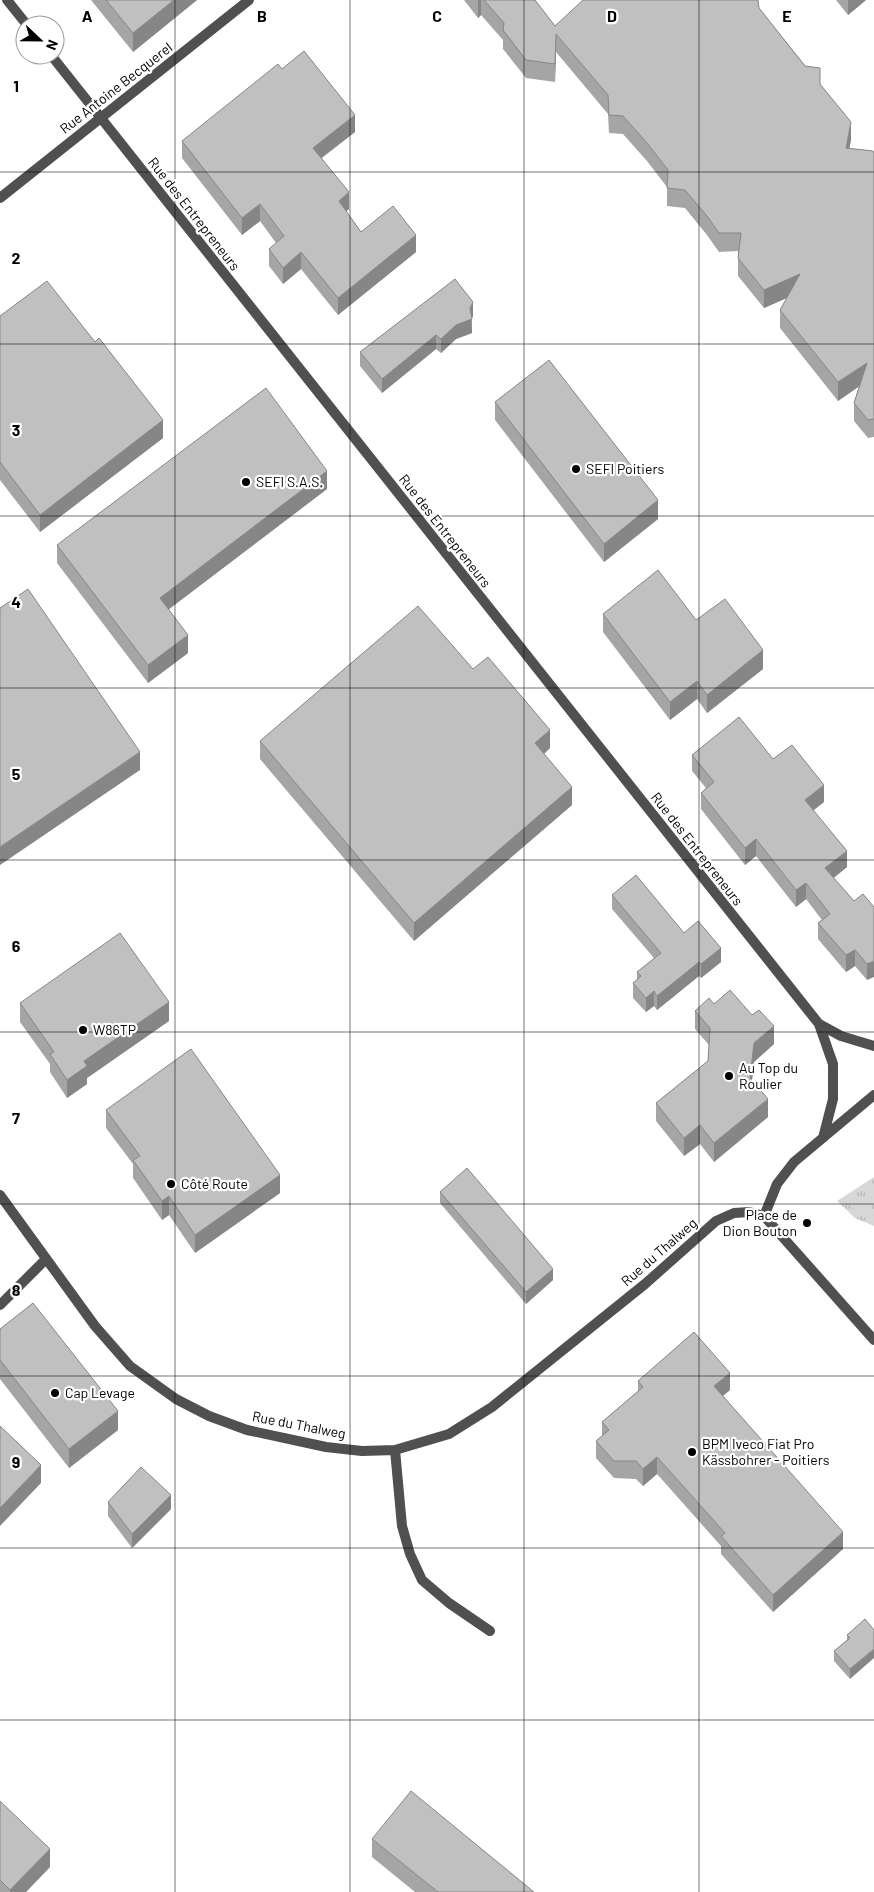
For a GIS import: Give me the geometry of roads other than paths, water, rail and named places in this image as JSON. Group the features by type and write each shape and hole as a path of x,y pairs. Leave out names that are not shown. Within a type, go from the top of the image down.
{"street":[{"path":"8,0 19,15"},
{"name":"Rue Antoine Becquerel","path":"0,198 249,0"},
{"name":"Rue des Entrepreneurs","path":"59,65 819,1024"},
{"path":"819,1024 841,1036 874,1046"},
{"path":"819,1024 833,1064 833,1099 823,1138"},
{"path":"874,1096 794,1162 777,1184 764,1216 874,1340"},
{"name":"Rue du Thalweg","path":"0,1195 94,1326 130,1366 176,1399 209,1416 247,1430 326,1447 362,1451 395,1450 449,1434 492,1407 644,1284 716,1221 734,1213 749,1212 764,1216"},
{"path":"0,1305 46,1259"},
{"path":"395,1450 402,1526 410,1554 422,1580 449,1603 490,1630"}],"place":[{"name":"SEFI Poitiers","path":"576,469"},
{"name":"SEFI S.A.S.","path":"246,482"},
{"name":"W86TP","path":"83,1030"},
{"name":"Au Top du Roulier","path":"729,1076"},
{"name":"Côté Route","path":"171,1184"},
{"name":"Place de Dion Bouton","path":"807,1223"},
{"name":"Cap Levage","path":"55,1393"},
{"name":"BPM Iveco Fiat Pro Kässbohrer - Poitiers","path":"692,1452"}]}
